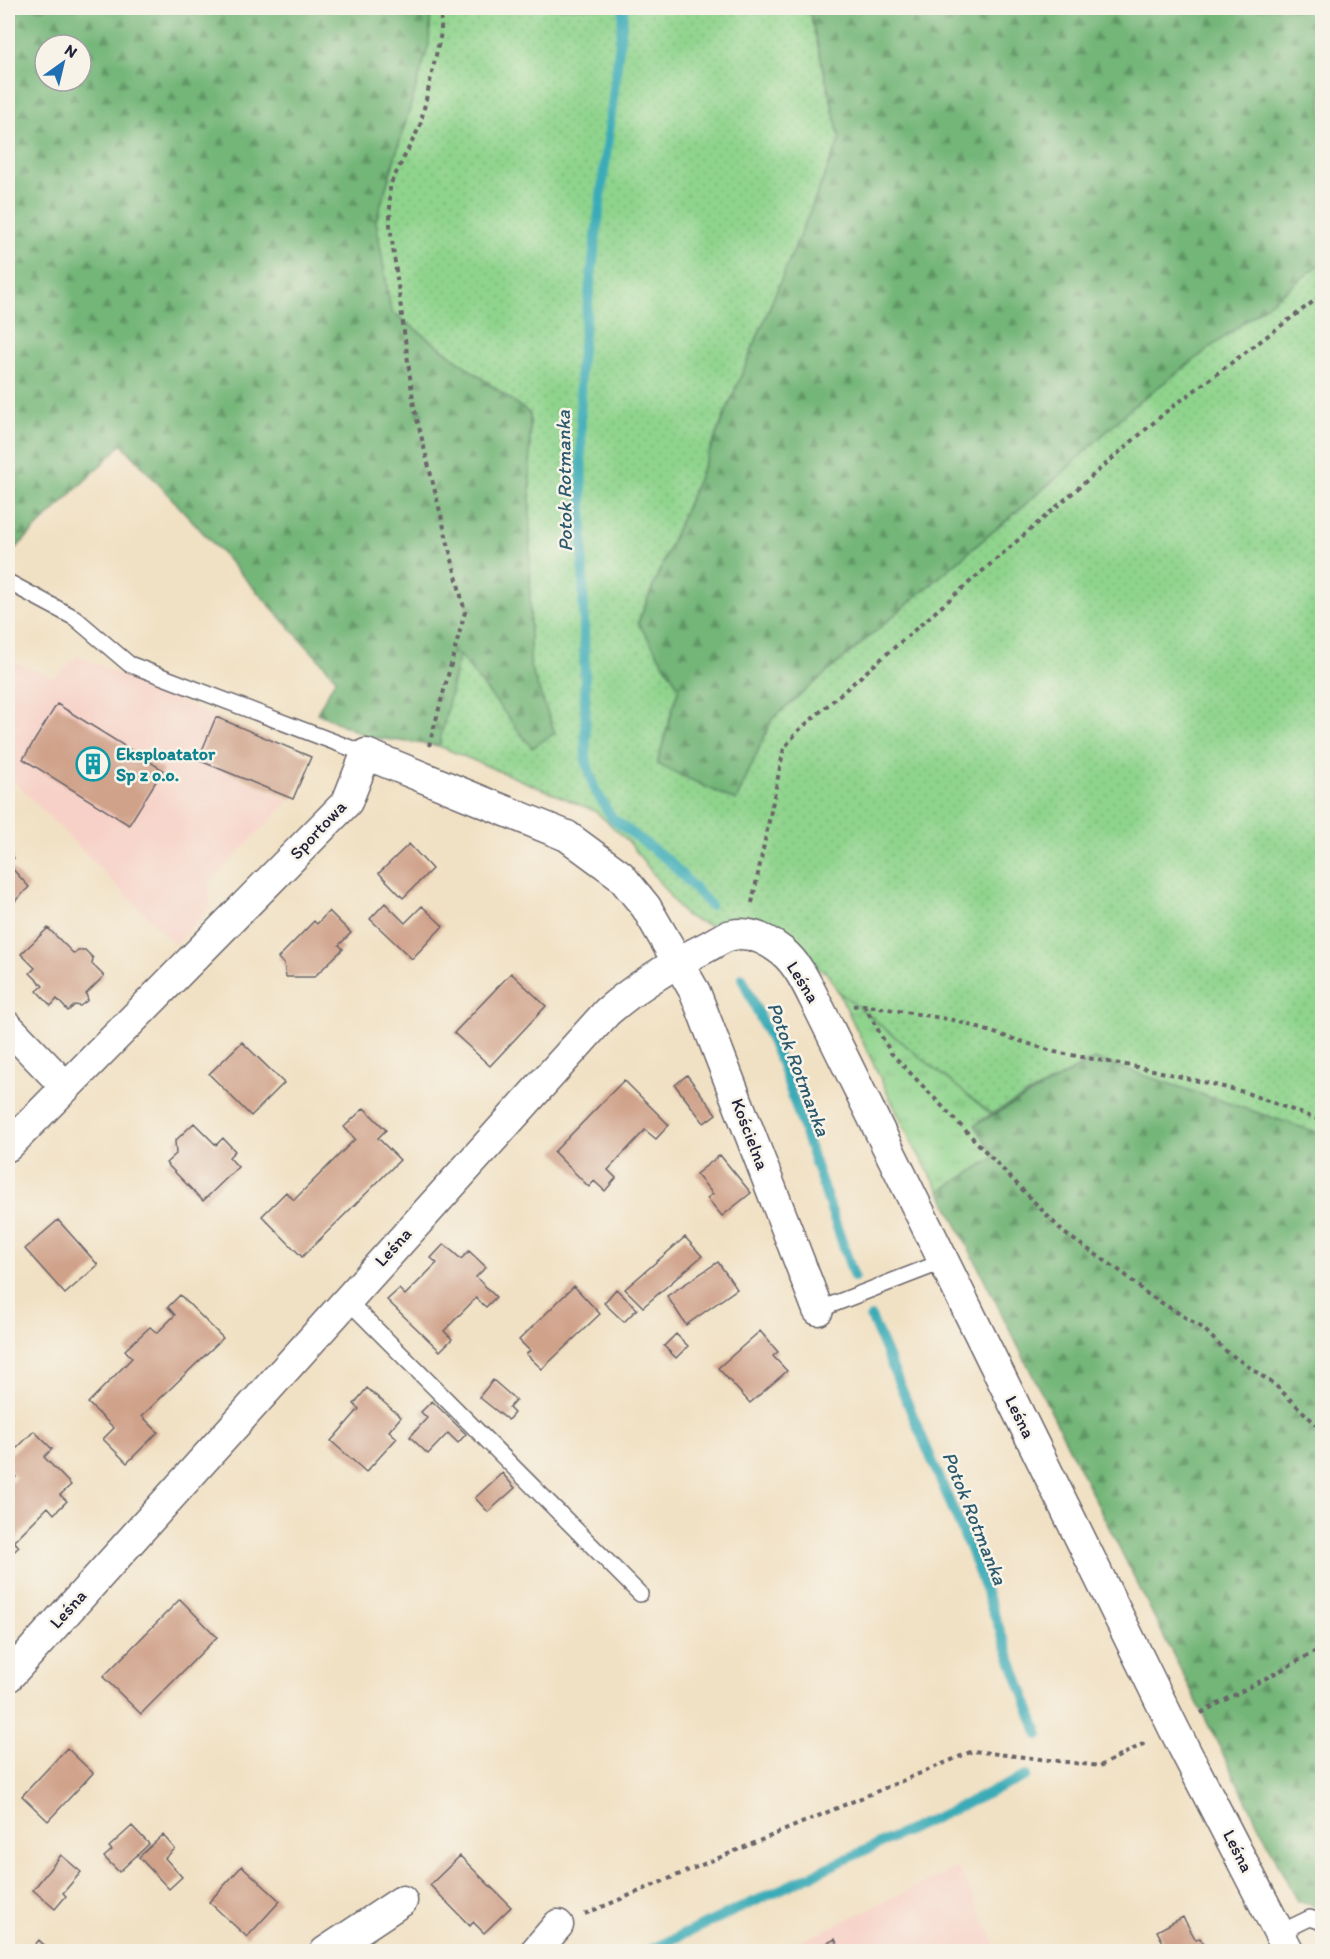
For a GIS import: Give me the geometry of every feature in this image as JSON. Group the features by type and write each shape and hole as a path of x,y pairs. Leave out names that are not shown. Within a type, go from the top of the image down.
{"street":[{"path":"366,754 567,836 620,875 646,907 678,961"},
{"name":"Sportowa","path":"8,1146 347,802 366,754"},
{"name":"Leśna","path":"8,1677 345,1299 607,1012 634,989 678,961 731,935 746,934 767,941 784,953 796,967 820,1010 942,1262 1174,1728 1284,1942"},
{"name":"Kościelna","path":"678,961 699,1003 818,1310"},
{"path":"8,1027 66,1087"},
{"path":"325,1952 402,1901"},
{"path":"534,1952 558,1925"}],"lane":[{"path":"8,582 75,618 129,664 366,754"},
{"path":"818,1310 942,1262"},
{"path":"345,1299 640,1594"},
{"name":"Leśna","path":"1284,1942 1310,1918 1323,1922"}],"path":[{"path":"421,776 465,612 414,407 390,225 390,185 420,126 441,33 441,8"},
{"path":"746,934 784,748 798,731 1167,411 1323,295"},
{"path":"864,1005 891,1053 1064,1233 1123,1273 1146,1293 1204,1329 1223,1348 1275,1385 1323,1430"},
{"path":"820,1010 864,1005 953,1020 1055,1052 1153,1070 1244,1092 1323,1121"},
{"path":"558,1925 973,1751 1100,1766 1323,1648"}],"shaded area":[{"path":"78,656 216,717 198,760 290,800 208,884 210,907 175,945 8,775 8,660 54,678"},
{"path":"958,1867 999,1951 778,1952"}],"green space":[{"path":"8,8 431,8 429,44 376,221 391,311 530,414 530,666 555,733 532,748 459,655 439,746 368,737 317,713 336,678 122,444 8,556"},
{"path":"431,8 809,8 840,139 638,622 679,687 657,763 736,801 772,719 1061,474 1132,407 1322,263 1322,1134 1094,1059 991,1114 838,991 826,972 685,916 629,842 595,811 439,746 459,654 555,733 530,666 530,414 391,311 376,221 429,44"},
{"path":"809,8 1322,8 1322,263 1132,407 1061,474 772,719 736,801 657,764 679,687 638,623 840,139"},
{"path":"838,991 991,1114 975,1125 995,1157 940,1191 913,1145"},
{"path":"1094,1059 1322,1134 1322,1908 1297,1901 940,1191 995,1157 975,1125"}],"building":[{"name":"Eksploatator Sp z o.o.","path":"57,704 163,770 129,825 23,759"},
{"path":"216,717 311,757 293,799 198,760"},
{"path":"409,844 432,869 403,898 379,873"},
{"path":"8,851 14,858 8,864"},
{"path":"8,864 29,887 8,908"},
{"path":"385,903 405,923 422,906 443,926 412,959 370,919"},
{"path":"329,911 351,933 339,945 343,949 314,977 286,977 284,964 278,958 314,921 317,924"},
{"path":"48,928 74,954 78,950 85,950 93,958 92,964 104,976 86,994 88,1000 80,1006 75,1005 68,1011 57,999 51,1006 37,991 43,986 30,973 35,968 21,954"},
{"path":"511,973 546,1006 490,1066 454,1033"},
{"path":"242,1042 284,1083 251,1116 209,1074"},
{"path":"687,1075 716,1114 704,1123 675,1085"},
{"path":"624,1080 669,1125 656,1139 645,1130 608,1170 616,1178 605,1191 594,1181 589,1187 554,1152"},
{"path":"364,1108 386,1130 378,1138 400,1160 302,1257 262,1216 286,1192 294,1200 355,1139 344,1127"},
{"path":"194,1123 216,1145 223,1138 235,1151 229,1157 238,1167 203,1201 166,1163 176,1154 175,1141"},
{"path":"720,1155 751,1193 722,1216 707,1198 713,1194 696,1174"},
{"path":"58,1220 98,1265 65,1294 25,1249"},
{"path":"685,1237 702,1256 643,1307 625,1289"},
{"path":"444,1244 461,1259 469,1251 486,1267 476,1277 496,1297 486,1307 476,1298 444,1331 452,1339 440,1351 387,1300 399,1289 405,1295 437,1263 431,1258"},
{"path":"718,1262 737,1289 686,1325 667,1296"},
{"path":"574,1286 600,1314 542,1369 526,1354 530,1351 519,1340"},
{"path":"616,1289 637,1309 624,1322 604,1303"},
{"path":"180,1295 223,1338 142,1416 158,1432 127,1463 103,1439 114,1428 88,1403 132,1358 125,1350 150,1327 157,1333 175,1315 168,1307"},
{"path":"760,1331 778,1352 773,1356 787,1371 750,1403 718,1368"},
{"path":"676,1334 688,1346 676,1358 664,1346"},
{"path":"493,1380 516,1400 509,1408 514,1413 508,1420 479,1397"},
{"path":"367,1388 401,1417 389,1431 397,1438 366,1472 331,1441 359,1409 354,1404"},
{"path":"432,1401 466,1434 458,1443 448,1433 428,1454 410,1437 427,1418 421,1412"},
{"path":"34,1431 52,1449 44,1457 71,1485 60,1495 67,1501 54,1514 48,1507 14,1541 19,1547 8,1557 8,1485 16,1477 8,1469 8,1457"},
{"path":"502,1473 515,1488 488,1512 475,1498"},
{"path":"180,1599 217,1637 141,1714 103,1677"},
{"path":"67,1748 93,1773 48,1821 22,1796"},
{"path":"132,1826 149,1844 119,1872 104,1857 112,1850 109,1847"},
{"path":"163,1835 175,1849 165,1858 182,1877 169,1889 139,1857"},
{"path":"61,1855 81,1872 63,1893 66,1896 55,1909 33,1890"},
{"path":"460,1856 511,1907 484,1933 473,1922 470,1926 430,1885"},
{"path":"242,1866 280,1901 247,1937 209,1902"},
{"path":"1183,1917 1196,1940 1200,1938 1208,1952 1168,1952 1157,1931"},
{"path":"835,1939 841,1952 809,1952"},
{"path":"39,1940 51,1952 22,1952 27,1947 30,1950"}],"waterway":[{"name":"Potok Rotmanka","path":"624,8 580,367 586,760 595,790 612,818 669,861 710,905"},
{"name":"Potok Rotmanka","path":"742,978 781,1063 854,1277"},
{"name":"Potok Rotmanka","path":"871,1317 971,1552 1039,1735"},
{"name":"Potok Rotmanka","path":"645,1952 1026,1776"}],"place":[{"name":"Eksploatator Sp z o.o.","path":"93,764"}]}
